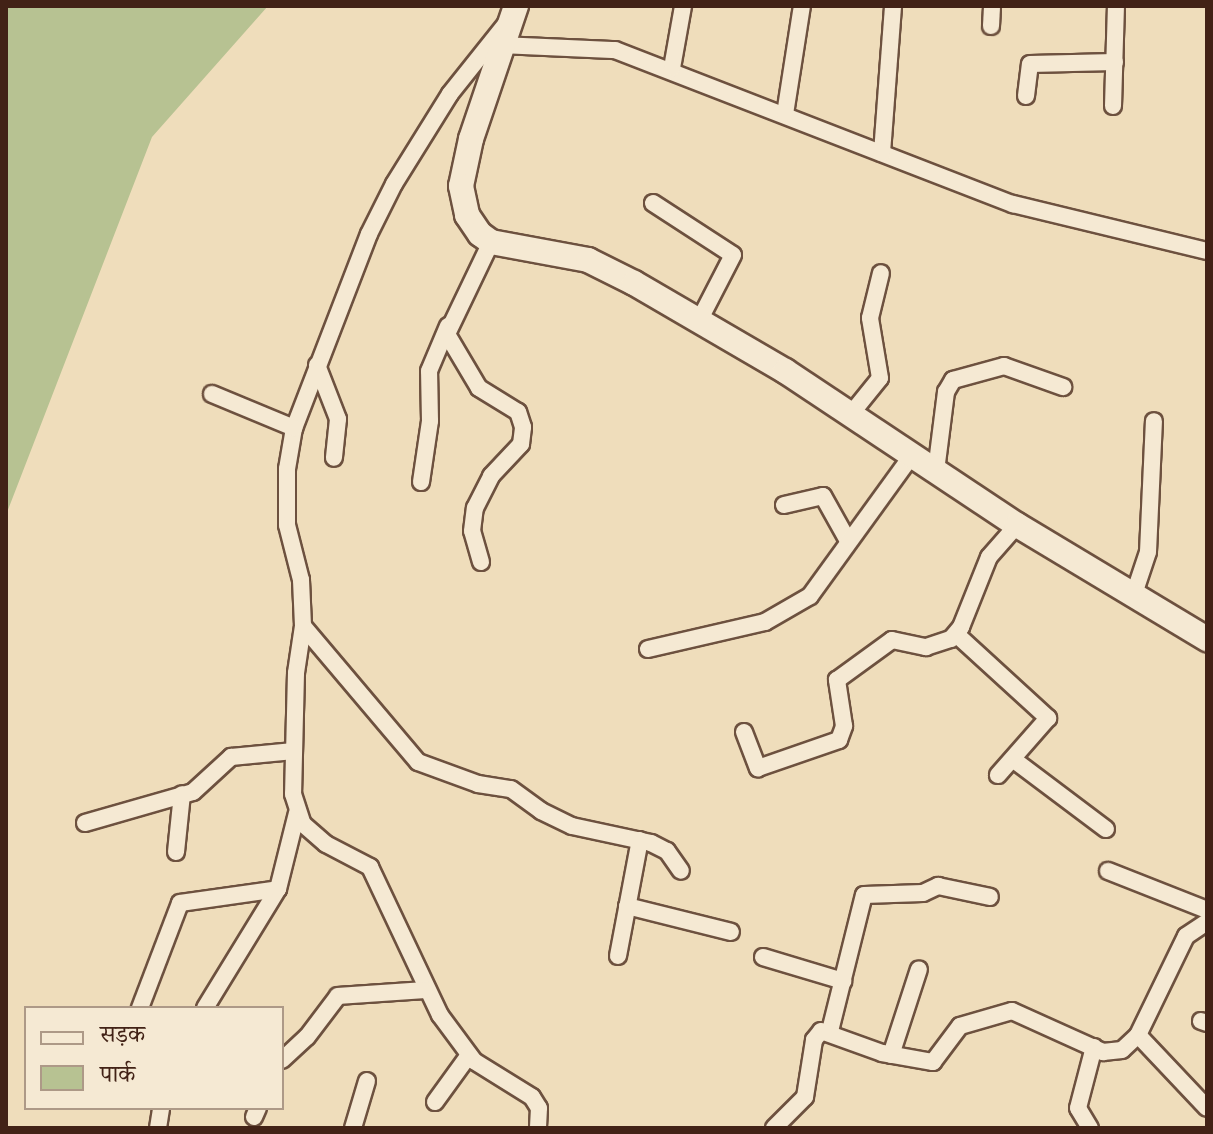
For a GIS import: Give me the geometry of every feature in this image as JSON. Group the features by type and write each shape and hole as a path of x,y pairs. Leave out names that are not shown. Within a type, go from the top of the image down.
{"street":[{"path":"672,68 683,6"},
{"path":"785,114 802,6"},
{"path":"882,153 893,6"},
{"path":"991,26 992,6"},
{"path":"1113,106 1116,6"},
{"path":"514,11 471,139 461,186 467,215 491,242 588,260 699,321 851,414 1017,525 1207,639"},
{"path":"206,1006 278,889 297,813 294,751 303,626 301,580 287,525 287,469 294,428 317,365 394,184 468,68 514,11"},
{"path":"503,45 593,45 672,68 1013,204 1207,251"},
{"path":"1026,96 1030,64 1115,62"},
{"path":"653,203 733,255 699,321"},
{"path":"421,482 430,421 429,371 491,242"},
{"path":"851,414 880,378 870,318 881,273"},
{"path":"448,326 451,348 479,388 518,412 523,427 521,444 491,476 475,508 472,531 481,562"},
{"path":"317,365 338,419 334,458"},
{"path":"936,471 946,392 953,380 1004,366 1063,387"},
{"path":"212,394 294,428"},
{"path":"1133,597 1148,552 1154,421"},
{"path":"648,649 738,631 790,609 819,584 847,539 912,455"},
{"path":"784,505 823,496 847,539"},
{"path":"744,732 758,768 833,744 844,732 837,680 892,640 926,647 956,634 989,557 1017,525"},
{"path":"303,626 418,762 478,784 511,789 572,826 640,840 667,851 681,871"},
{"path":"956,634 1048,716 1048,725 998,775"},
{"path":"85,823 205,785 226,759 294,751"},
{"path":"1014,760 1106,829"},
{"path":"176,852 182,794"},
{"path":"297,813 326,844 370,867 425,990 469,1055 532,1097 539,1108 538,1128"},
{"path":"618,956 640,840"},
{"path":"1108,871 1207,910"},
{"path":"830,1031 864,895 923,893 938,886 990,897"},
{"path":"141,1006 180,903 278,889"},
{"path":"627,906 731,932"},
{"path":"774,1128 805,1097 814,1040 821,1031 830,1031 891,1055 933,1062 960,1026 1012,1011 1094,1047 1117,1052 1138,1035 1186,936 1207,922"},
{"path":"763,957 843,981"},
{"path":"891,1055 919,969"},
{"path":"284,1058 307,1037 338,996 425,990"},
{"path":"1138,1035 1207,1108"},
{"path":"1090,1128 1078,1108 1094,1047"},
{"path":"435,1102 469,1055"},
{"path":"353,1128 367,1081"}],"green space":[{"path":"6,6 268,6 152,137 6,515"}]}
